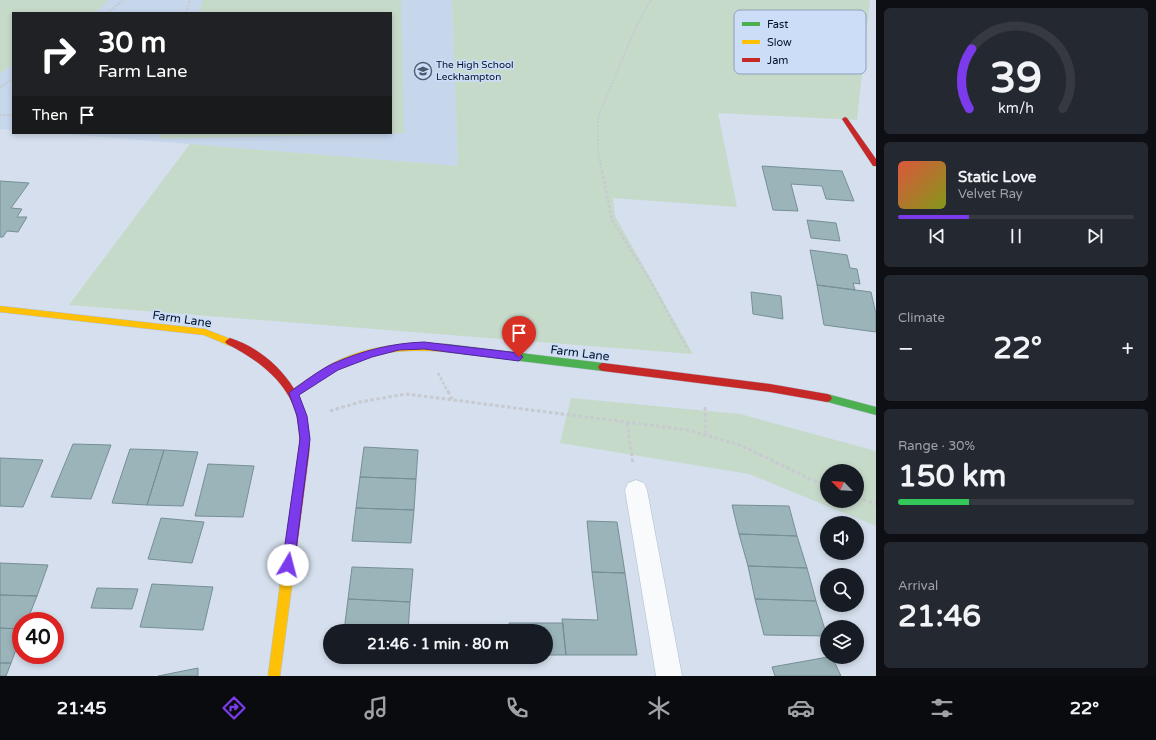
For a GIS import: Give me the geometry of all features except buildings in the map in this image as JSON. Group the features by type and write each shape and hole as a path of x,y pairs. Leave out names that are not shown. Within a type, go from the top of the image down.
{"street":[{"path":"845,120 876,164"},
{"name":"Farm Lane","path":"0,309 205,332 230,341 252,353 268,364 294,393 334,367 352,360 371,353 399,347 424,345 770,388 830,398 876,411"},
{"path":"274,676 305,439 302,416 294,393"}],"lane":[{"path":"636,490 669,676"}],"path":[{"path":"108,12 124,0"},
{"path":"186,12 190,0"},
{"path":"651,0 635,29 598,117 598,151 612,220 650,280 704,380"},
{"path":"0,87 12,80"},
{"path":"0,115 12,115"},
{"path":"302,416 335,410 360,402 406,394 627,422 688,430 740,445 820,484"},
{"path":"627,422 636,490"},
{"path":"864,500 876,504"}],"shaded area":[{"name":"The High School Leckhampton","path":"0,0 452,0 458,166 66,134 392,134 392,12 12,12 12,130 0,129"}],"green space":[{"path":"0,0 109,0 96,12 12,12 12,66 0,73"},
{"path":"203,0 401,0 404,133 392,133 392,12 199,12"},
{"path":"452,0 870,0 866,37 866,10 734,10 734,74 862,74 857,120 718,113 737,207 613,198 615,216 693,354 69,305 190,144 458,166"},
{"path":"161,134 363,134 159,139"},
{"path":"571,398 740,414 876,451 876,526 864,521 864,516 852,516 832,508 864,508 864,464 820,464 820,503 749,474 560,443"}],"traffic: fast":[{"path":"446,348 603,367"},
{"path":"827,398 876,411"}],"traffic: slow":[{"path":"0,309 205,332 230,342"},
{"path":"294,393 344,362 369,353 394,348 420,346 446,348"},
{"path":"274,676 289,562"}],"traffic: jam":[{"path":"845,119 876,164"},
{"path":"230,342 259,358 282,379 291,391 303,420 305,437 304,448 289,562"},
{"path":"603,367 770,388 827,398"}],"place":[{"name":"The High School Leckhampton","path":"423,71"}],"route":[{"path":"288,565 305,439 302,416 294,393 334,367 371,353 399,347 424,345 519,357"}]}
